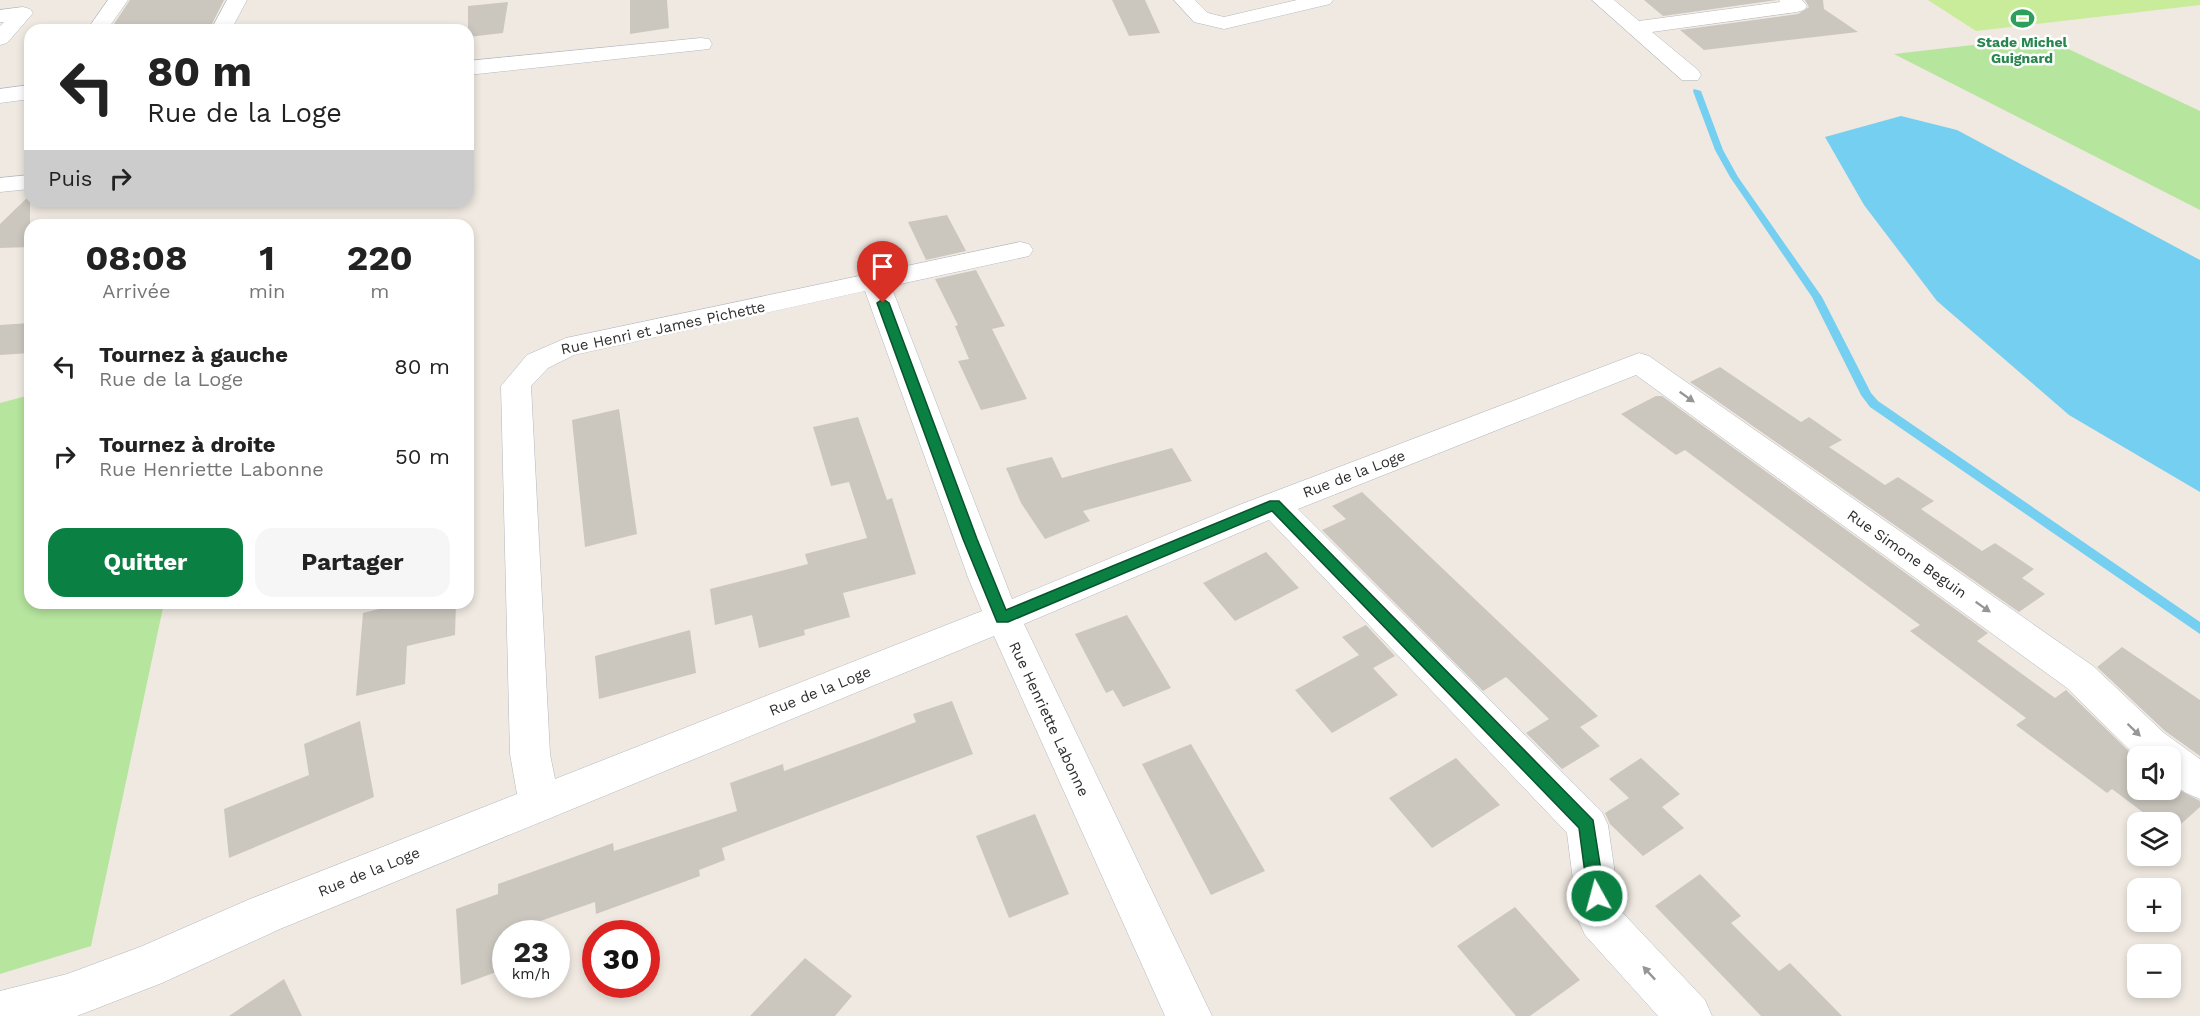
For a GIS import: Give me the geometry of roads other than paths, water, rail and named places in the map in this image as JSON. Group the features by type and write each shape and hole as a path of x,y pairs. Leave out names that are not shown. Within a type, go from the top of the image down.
{"street":[{"path":"101,24 118,0"},
{"path":"224,24 237,0"},
{"path":"1184,0 1201,18 1224,22 1323,0"},
{"path":"1602,0 1690,75"},
{"path":"1635,28 1797,6 1789,0"},
{"path":"0,16 23,13 0,39"},
{"path":"474,67 701,44"},
{"path":"0,96 24,93"},
{"path":"0,185 24,183"},
{"name":"Rue Henri et James Pichette","path":"539,802 530,754 516,386 528,366 566,347 1020,250"},
{"name":"Rue Henriette Labonne","path":"875,281 970,539 1002,618 1189,1016"},
{"name":"Rue de la Loge","path":"0,1014 67,1006 146,967 265,914 539,802 1002,618 1274,505 1639,363"},
{"name":"Rue Simone Beguin","path":"1639,363 2080,677 2151,746"},
{"path":"1274,505 1587,825 1600,920 1689,1016"},
{"path":"2181,768 2200,781"}],"water":[{"path":"1901,116 1957,130 2200,260 2200,492 2069,415 1937,301 1864,205 1825,137"}],"waterway":[{"path":"1697,91 1719,150 1734,177 1817,297 1866,395 1874,404 2200,629"}],"place":[{"name":"Stade Michel Guignard","path":"2022,18"}]}
